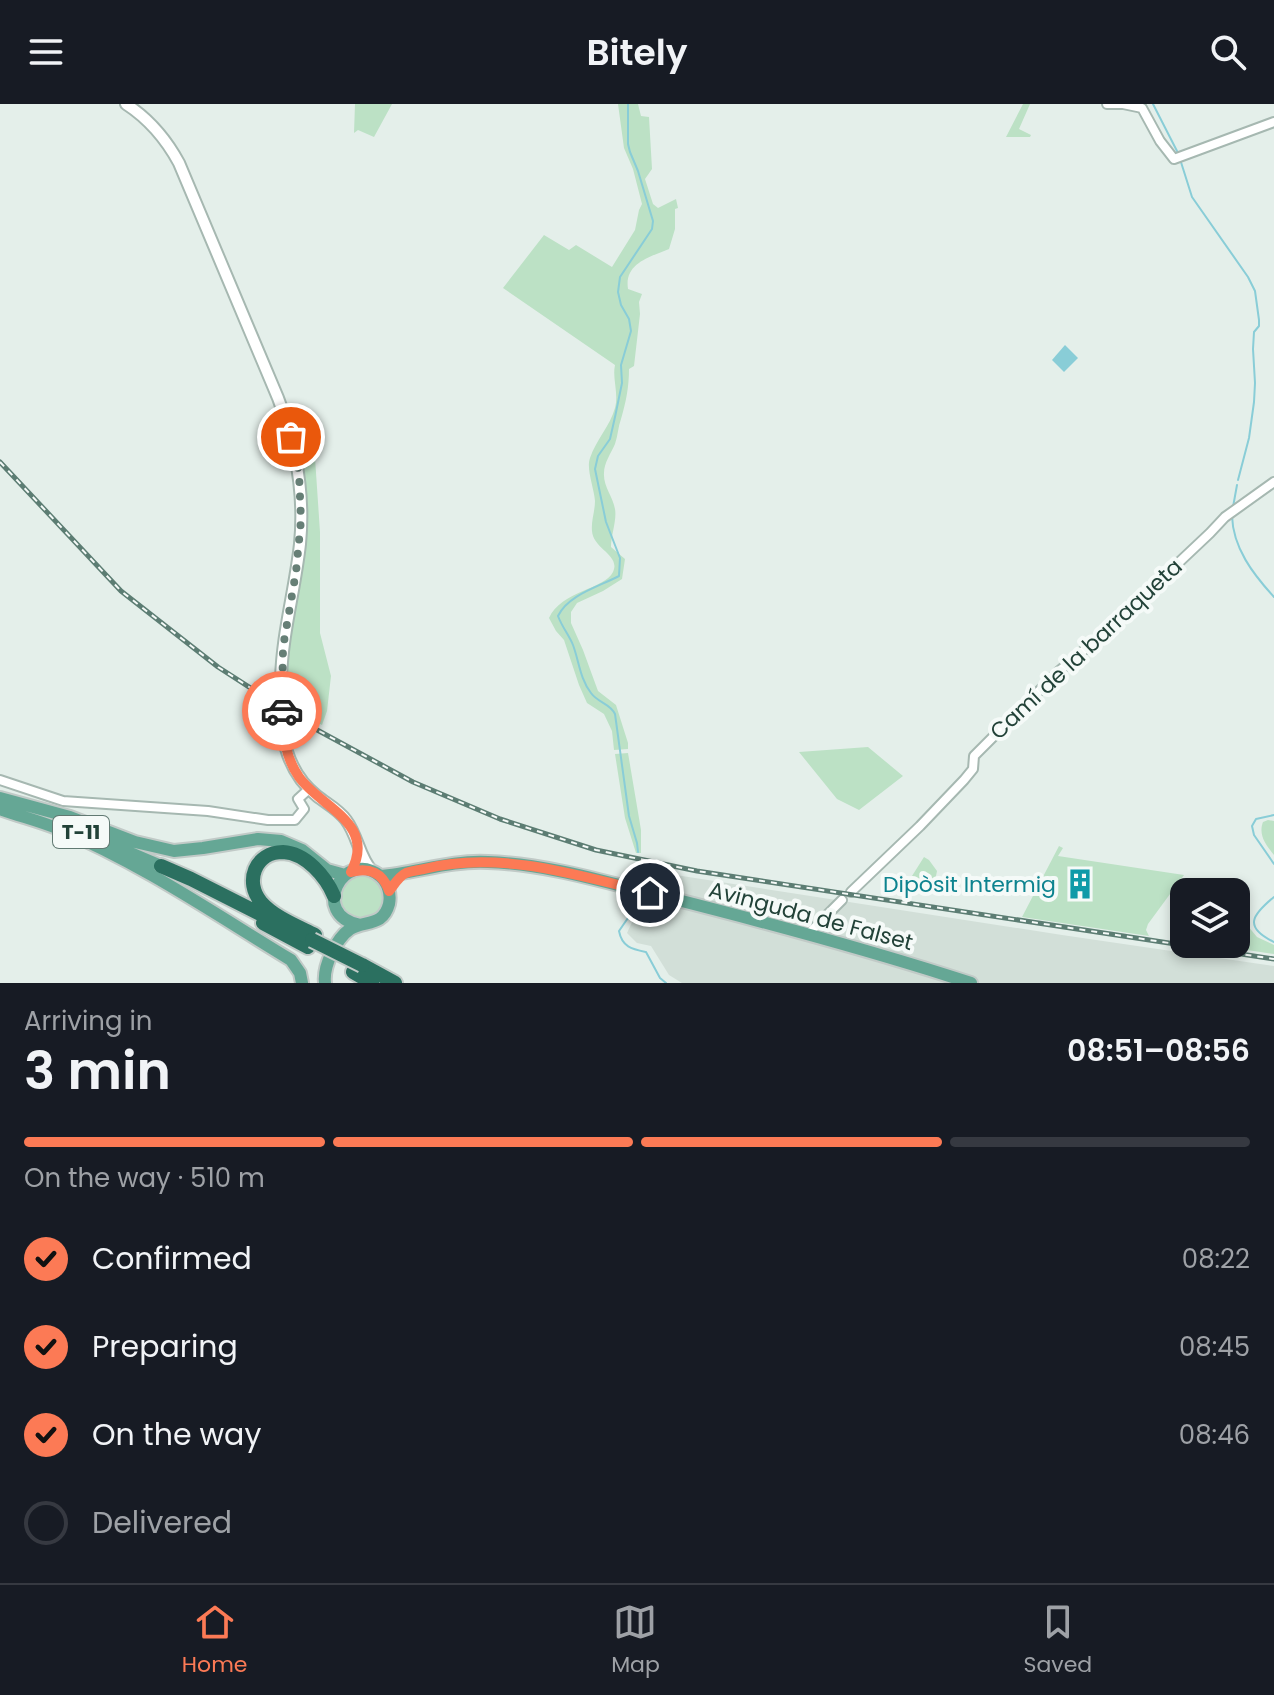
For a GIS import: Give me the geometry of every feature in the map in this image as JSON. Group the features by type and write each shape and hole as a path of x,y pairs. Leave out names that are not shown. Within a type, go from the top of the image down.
{"highway":[{"path":"311,941 262,903 253,887 253,873 266,857 279,853 291,854 305,860 321,874 334,896"},
{"name":"T-11","path":"161,866 384,981"}],"main road":[{"name":"T-11","path":"0,800 161,866"},
{"path":"0,800 70,817 135,842 174,851 258,839 281,841 302,850 327,870 348,873"},
{"path":"0,809 57,829 157,878 291,960 302,981"},
{"name":"Avinguda de Falset","path":"376,874 403,874 468,861 518,865 607,883 808,934 971,983"},
{"path":"322,977 341,937 352,928 372,923 383,916 388,906 389,891 384,880 361,869 348,873 337,883 334,896 340,914 347,921 360,925"},
{"path":"389,891 403,874"},
{"path":"322,977 322,964 339,934 340,914"},
{"path":"302,981 306,974 322,977"}],"street":[{"path":"126,104 155,128 179,163 278,398 291,437 299,473 301,520 283,647 283,735 297,773 309,789 340,812 355,836 366,864 376,874"},
{"path":"1107,104 1142,108 1152,130 1174,159 1274,122"},
{"name":"Camí de la barraqueta","path":"851,892 964,780 973,769 974,756 1059,671 1102,635 1225,517 1274,482"},
{"path":"0,780 63,801 208,811 268,820 295,820 304,809 298,799 309,789"},
{"path":"348,873 357,856 355,836"},
{"path":"808,934 842,900"}],"shaded area":[{"path":"650,871 1170,951 1170,958 1219,958 1274,966 1274,983 682,983 669,975 651,946 637,943 627,933 634,918 649,904"}],"green space":[{"path":"355,104 392,104 374,137 358,130 354,133"},
{"path":"618,104 638,104 641,116 649,117 652,169 645,179 653,204 658,208 676,199 678,208 675,209 675,229 669,249 640,262 628,280 628,289 642,294 634,366 629,369 624,407 604,473 615,509 611,547 625,559 622,579 577,603 571,612 571,623 598,691 616,705 628,743 628,749 614,750 612,731 604,714 587,703 564,640 549,618 563,602 601,583 613,572 613,561 597,543 592,531 595,501 589,468 593,451 615,408 615,365 503,288 544,235 569,250 576,245 612,267 635,230 642,204 624,148"},
{"path":"1023,104 1030,104 1019,129 1030,137 1006,137"},
{"path":"299,438 314,443 320,532 320,633 331,676 322,725 287,706 288,646 305,534 306,506"},
{"path":"868,747 903,776 859,810 837,799 799,752"},
{"path":"628,753 641,830 641,853 636,853 625,818 615,754"},
{"path":"1274,821 1274,855 1262,836 1263,822"},
{"path":"1059,846 1063,848 1058,856 1184,875 1182,878 1170,878 1170,894 1148,924 1146,930 1149,936 1022,917"},
{"path":"924,857 937,871 933,891 905,887"},
{"path":"362,876 377,882 383,897 377,912 362,918 347,912 341,897 347,882"},
{"path":"1250,929 1257,937 1274,945 1274,954 1250,950"}],"water":[{"path":"1065,345 1078,358 1064,372 1052,360"}],"waterway":[{"path":"628,104 628,144 653,221 652,229 620,277 618,292 631,331 621,365 622,383 610,439 598,456 595,469 606,522 620,558 619,576 576,597 558,616 573,645 587,688 615,714 629,816 638,852"},
{"path":"1153,104 1178,153"},
{"path":"1180,159 1192,197 1255,291 1259,326 1254,332 1254,402 1238,480"},
{"path":"1233,507 1237,485"},
{"path":"1232,516 1240,550 1274,597"},
{"path":"1274,815 1256,819 1252,826 1254,835 1274,864"},
{"path":"639,863 643,885"},
{"path":"1274,897 1260,910 1254,921 1258,931 1274,942"},
{"path":"641,899 619,931 620,936 628,946 646,952 666,983"}],"railway":[{"path":"0,462 121,591 218,667 308,725 413,782 500,819 596,850 697,871 1274,959"}],"way so far":[{"path":"282,711 283,647 301,520 299,473 291,437"}],"place":[{"name":"Dipòsit Intermig","path":"1080,884"}],"route":[{"path":"282,711 283,735 297,773 309,789 340,812 355,836 357,856 351,872 361,869 376,873 389,891 403,874 468,861 518,865 650,893"}]}
